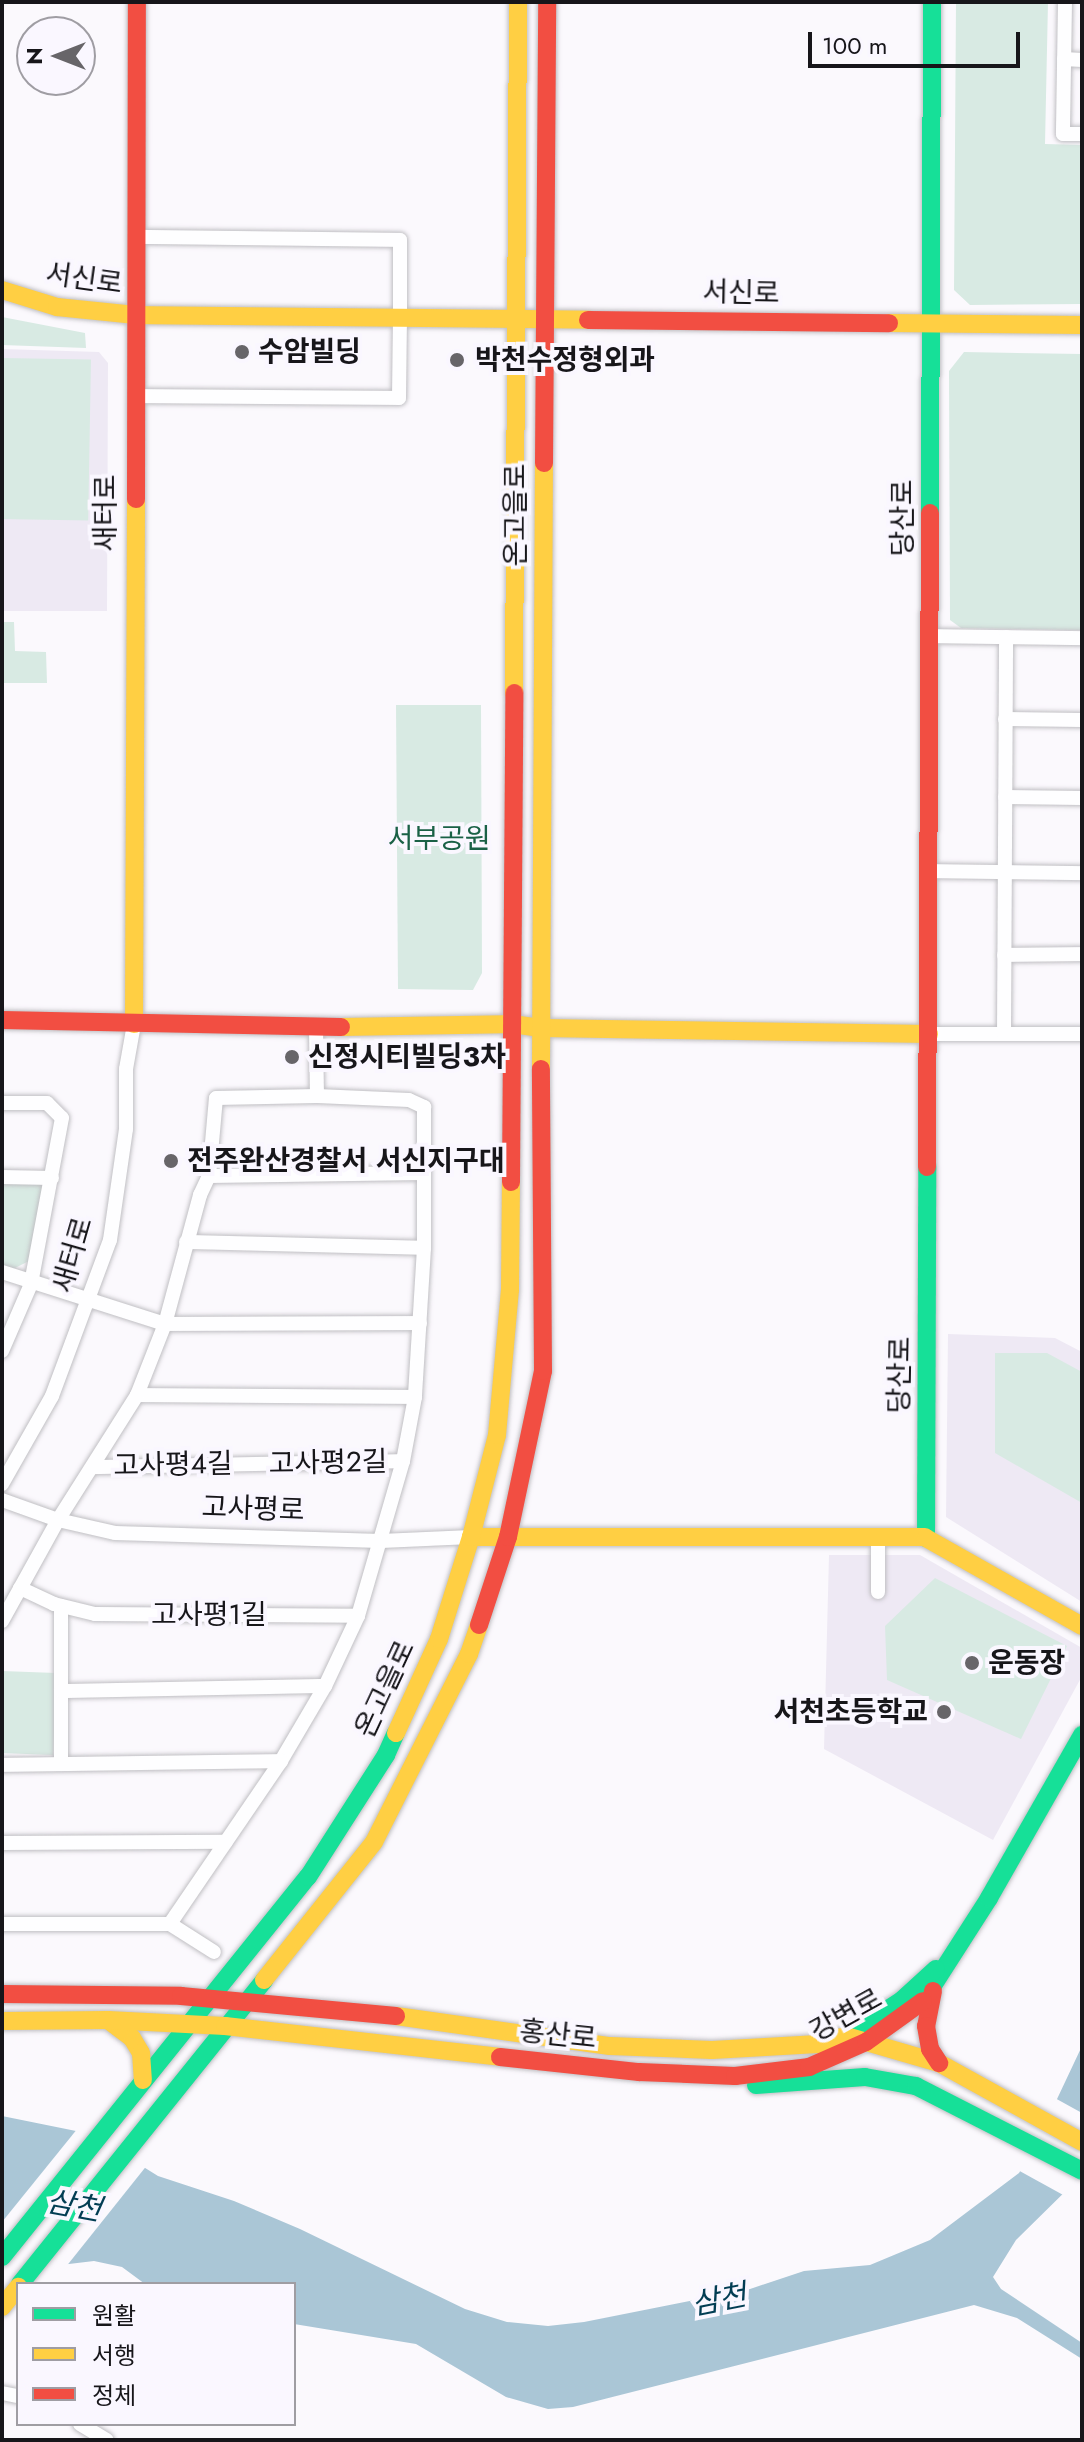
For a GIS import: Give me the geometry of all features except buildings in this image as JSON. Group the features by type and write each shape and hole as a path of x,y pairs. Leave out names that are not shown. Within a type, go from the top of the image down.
{"street":[{"name":"새터로","path":"2,1484 52,1396 90,1301 110,1240 126,1129 126,1069 134,1024 137,2"},
{"name":"온고을로","path":"2,2257 207,1999 239,1967 308,1877 386,1755 439,1639 471,1537 497,1435 510,1290 518,2"},
{"name":"온고을로","path":"21,2282 374,1842 469,1654 508,1537 543,1371 541,1028 547,2"},
{"name":"당산로","path":"925,1537 932,2"},
{"path":"1065,2 1063,134 1082,134"},
{"path":"1064,59 1082,60"},
{"name":"서신로","path":"136,237 400,240 400,317"},
{"name":"서신로","path":"2,290 57,307 136,315 1082,325"},
{"path":"135,396 399,398 400,317"},
{"path":"930,636 1082,638"},
{"path":"1004,1034 1006,637"},
{"path":"1005,719 1082,720"},
{"path":"1005,797 1082,798"},
{"path":"930,871 1082,873"},
{"path":"1004,955 1082,954"},
{"path":"2,1020 316,1027 512,1024 541,1028 1082,1034"},
{"path":"316,1027 317,1096"},
{"name":"고사평2길","path":"317,1096 409,1100 424,1107 424,1248 415,1397 403,1461 381,1541"},
{"name":"고사평4길","path":"2,1621 58,1520 137,1395 165,1324 186,1242 209,1176 216,1098 317,1096"},
{"path":"2,1103 47,1103 62,1118 31,1284 3,1348"},
{"path":"209,1176 424,1173"},
{"path":"2,1177 52,1178"},
{"path":"186,1242 424,1248"},
{"path":"2,1272 31,1284 165,1324 420,1323"},
{"path":"137,1395 415,1397"},
{"name":"고사평2길","path":"252,1464 403,1461"},
{"name":"고사평4길","path":"94,1467 252,1464"},
{"name":"고사평로","path":"2,1500 58,1520 115,1533 381,1541 508,1537"},
{"path":"508,1537 925,1537 1082,1626"},
{"path":"878,1537 878,1592"},
{"path":"170,1924 281,1761 325,1686 358,1616 381,1541"},
{"name":"고사평1길","path":"20,1588 61,1606 95,1614 358,1616"},
{"path":"61,1606 61,1763"},
{"path":"61,1691 325,1686"},
{"name":"강변로","path":"735,2076 809,2067 866,2042 920,2005 954,1954 1082,1735"},
{"path":"2,1765 281,1761"},
{"path":"2,1843 226,1842"},
{"path":"2,1924 170,1924 214,1952"},
{"name":"강변로","path":"846,2036 902,2000 954,1954"},
{"path":"934,1986 926,2026 930,2049 939,2063"},
{"name":"홍산로","path":"2,1994 207,1999 364,2011 610,2046 712,2050 818,2044 846,2036 939,2063 1082,2142"},
{"path":"108,2020 132,2038 141,2053 143,2080"},
{"name":"홍산로","path":"2,2021 108,2020 225,2026 639,2072 735,2076 740,2086 865,2077 916,2086 1082,2171"},
{"name":"온고을로","path":"2,2307 16,2289"},
{"path":"83,2426 107,2440"}],"shaded area":[{"path":"2,349 99,352 108,363 107,611 2,611"},
{"path":"948,1334 1055,1338 1082,1352 1082,1602 946,1517"},
{"name":"서천초등학교","path":"829,1555 920,1555 1082,1648 1082,1676 993,1840 824,1749"}],"green space":[{"path":"956,2 1048,2 1045,144 1082,145 1082,304 970,305 954,290"},
{"path":"2,317 85,333 86,348 2,345"},
{"path":"964,352 1082,354 1082,630 961,628 950,620 949,371"},
{"path":"2,358 91,360 88,521 2,519"},
{"path":"2,622 14,622 15,651 46,652 47,683 2,683"},
{"name":"서부공원","path":"396,705 481,705 482,973 473,990 398,989"},
{"path":"2,1180 36,1180 44,1187 29,1261 11,1270 2,1266"},
{"path":"995,1353 1047,1353 1082,1372 1082,1503 995,1453"},
{"name":"운동장","path":"935,1578 1067,1646 1021,1739 887,1680 885,1626"},
{"path":"2,1671 56,1673 53,1755 2,1753"}],"water":[{"name":"삼천","path":"1082,2046 1082,2175 1016,2240 993,2277 1001,2289 1082,2343 1082,2359 1017,2318 974,2305 573,2407 548,2409 506,2397 416,2344 296,2324 296,2282 142,2282 122,2267 94,2261 2,2272 2,2116 76,2131 105,2143 158,2176 234,2201 300,2229 465,2309 507,2322 548,2326 584,2322 750,2289 804,2271 870,2265 930,2240 1019,2173"}],"pier":[{"path":"1053,2097 1082,2113 1082,2181 1065,2196 1016,2169"},
{"path":"78,2128 107,2139 148,2164 65,2268 2,2276 2,2222"}],"traffic: fast":[{"path":"930,513 932,2"},
{"path":"926,1538 927,1167"},
{"path":"2,2257 308,1877 386,1755 396,1733"},
{"path":"923,2001 989,1898 1082,1735"},
{"path":"846,2036 902,2000 936,1969"},
{"path":"22,2282 264,1980"},
{"path":"756,2085 865,2077 916,2086 1082,2171"}],"traffic: slow":[{"path":"514,693 518,2"},
{"path":"2,290 57,307 136,315 588,320"},
{"path":"889,323 1082,325"},
{"path":"541,1069 544,463"},
{"path":"134,1024 136,499"},
{"path":"341,1027 512,1024 541,1028 929,1034"},
{"path":"396,1733 439,1639 471,1537 497,1435 510,1290 511,1182"},
{"path":"471,1537 925,1537"},
{"path":"926,1538 1082,1626"},
{"path":"264,1980 374,1842 469,1654 479,1625"},
{"path":"396,2016 610,2046 712,2050 818,2044 846,2036 939,2063 1082,2142"},
{"path":"108,2020 132,2038 141,2053 143,2080"},
{"path":"2,2021 108,2020 225,2026 500,2057"},
{"path":"2,2307 16,2290"}],"traffic: jam":[{"path":"136,499 137,2"},
{"path":"544,463 547,2"},
{"path":"588,320 889,323"},
{"path":"927,1167 930,513"},
{"path":"511,1182 514,693"},
{"path":"2,1020 341,1027"},
{"path":"479,1625 508,1537 543,1371 541,1069"},
{"path":"933,1991 926,2026 930,2049 939,2063"},
{"path":"2,1994 181,1996 396,2016"},
{"path":"500,2057 639,2072 735,2076 809,2067 866,2042 923,2001"}],"place":[{"name":"수암빌딩","path":"242,352"},
{"name":"박천수정형외과","path":"457,360"},
{"name":"신정시티빌딩3차","path":"292,1057"},
{"name":"전주완산경찰서 서신지구대","path":"171,1161"},
{"name":"운동장","path":"972,1663"},
{"name":"서천초등학교","path":"944,1712"}]}
